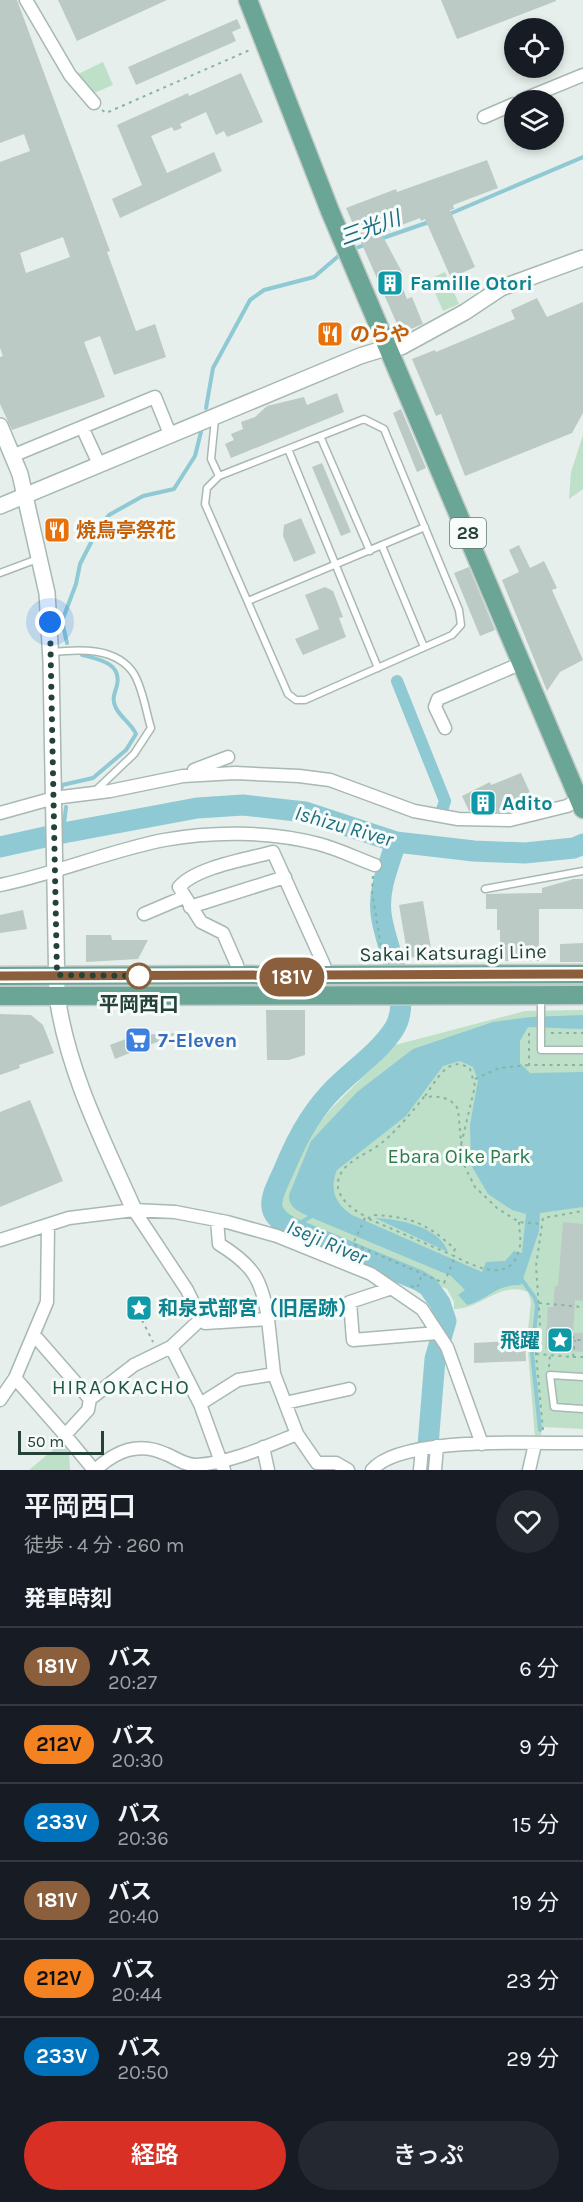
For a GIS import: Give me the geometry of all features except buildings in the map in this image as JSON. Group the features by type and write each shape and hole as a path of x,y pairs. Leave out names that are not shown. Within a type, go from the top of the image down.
{"main road":[{"name":"28","path":"248,0 347,251 581,798"},
{"name":"Sakai Katsuragi Line","path":"0,976 325,977 392,973 583,974"},
{"name":"Sakai Katsuragi Line","path":"0,996 398,995 541,1002 583,995"}],"street":[{"path":"26,0 69,75 94,103"},
{"path":"546,90 583,75"},
{"path":"484,117 504,108"},
{"path":"0,506 360,356 389,347 401,347 519,279 583,258"},
{"path":"12,456 154,397 170,434"},
{"path":"0,426 26,495 47,593 51,652 57,996 62,1029 77,1081 134,1210 187,1290 201,1319 205,1323 268,1319"},
{"path":"82,427 99,464"},
{"path":"445,728 435,707 438,699 473,690 522,663"},
{"path":"183,776 228,757"},
{"path":"0,813 54,800 183,776 236,773 330,780 414,811 458,819 510,820 567,806 581,798"},
{"path":"0,885 55,866 164,840 237,833 320,844 375,865"},
{"path":"238,976 237,965 223,933 201,922 179,887 198,873 273,852 324,965 325,977"},
{"path":"144,914 285,877"},
{"path":"0,1240 69,1218 134,1210 175,1212 217,1220 277,1236 371,1274 422,1309 447,1347 482,1444"},
{"path":"217,1220 219,1244 240,1257 252,1269 262,1286 274,1374 297,1434 317,1463 336,1463 348,1470"},
{"path":"0,1400 15,1378 47,1302 48,1225"},
{"path":"392,1288 350,1302 353,1340 437,1333"},
{"path":"64,1435 88,1410 90,1399 134,1365 171,1347 201,1319"},
{"path":"34,1335 90,1399"},
{"path":"171,1347 200,1404 224,1465"},
{"path":"200,1404 238,1380 274,1374"},
{"path":"15,1378 95,1470 111,1455 134,1449 150,1449 194,1465 224,1465 297,1434"},
{"path":"285,1403 349,1389"},
{"path":"528,1470 539,1439"},
{"path":"372,1470 400,1452 429,1448 539,1439 583,1443"},
{"path":"263,1447 268,1470"},
{"path":"420,1470 429,1448"},
{"path":"429,1448 435,1470"}],"lane":[{"path":"215,415 211,459 219,476"},
{"path":"364,419 384,429 459,610 461,625 452,635 305,700 296,700 288,694 205,504 207,488 219,476 364,419"},
{"path":"321,436 370,551"},
{"path":"288,449 378,668"},
{"path":"248,602 425,527"},
{"path":"382,546 424,647"},
{"path":"0,573 40,557"},
{"path":"51,652 83,648 105,654 124,664 134,675 151,728 134,754 93,793"},
{"path":"485,889 583,871"},
{"path":"541,1002 544,1032 541,1050 583,1050"},
{"path":"583,1377 550,1375 554,1407 583,1409"}],"path":[{"path":"94,103 106,113 258,47"},
{"path":"375,865 372,892 392,973"},
{"path":"544,1032 583,1033"},
{"path":"460,1148 475,1079 468,1067 451,1065 445,1069 406,1120 379,1145 344,1169 340,1177 340,1194 344,1202 367,1218 482,1269 496,1271 507,1268 516,1259 520,1244 521,1222"},
{"path":"475,1079 499,1068 529,1065"},
{"path":"424,1097 445,1098 454,1103 459,1117 463,1163 479,1191 497,1208 521,1222 542,1224"},
{"path":"539,1439 536,1354 540,1324 536,1266 543,1218 583,1211"},
{"path":"373,1215 392,1216 418,1221 455,1249 444,1283 353,1244 367,1218 373,1215"},
{"path":"417,1288 422,1274"},
{"path":"539,1303 583,1307"},
{"path":"142,1320 159,1353"},
{"path":"572,1336 575,1340 573,1357"},
{"path":"575,1340 583,1340"},
{"path":"536,1354 583,1358"},
{"path":"550,1355 550,1375"}],"green space":[{"path":"103,62 113,85 94,93 76,75"},
{"path":"445,272 459,304 443,311 429,279"},
{"path":"583,435 583,489 569,499 571,472"},
{"name":"Ebara Oike Park","path":"583,1010 583,1429 542,1427 541,1437 535,1438 527,1339 531,1302 528,1292 518,1289 500,1292 473,1305 454,1309 454,1302 447,1289 311,1231 287,1218 280,1205 307,1138 330,1110 395,1045 525,1011"},
{"path":"61,1443 69,1452 70,1470 29,1470"}],"water":[{"path":"583,1015 583,1029 528,1027 520,1041 520,1063 530,1073 583,1072 583,1207 540,1213 539,1231 521,1285 499,1289 467,1305 458,1295 465,1290 451,1276 310,1217 293,1207 289,1195 311,1141 357,1092 413,1049 493,1022 530,1017","holes":["460,1061 473,1067 478,1080 470,1125 471,1165 488,1194 512,1210 526,1214 522,1253 514,1251 505,1261 486,1262 482,1272 352,1215 341,1206 334,1190 337,1170 406,1116 443,1066"]},
{"path":"375,1218 418,1226 437,1236 444,1243 448,1252"}],"waterway":[{"name":"三光川","path":"447,215 583,157"},
{"name":"三光川","path":"380,239 429,222"},
{"name":"三光川","path":"351,250 367,244"},
{"name":"三光川","path":"206,408 213,368 250,300 264,290 314,277 342,253"},
{"name":"三光川","path":"67,643 62,621 76,584 80,564 99,527 109,515 143,496 174,489 195,456 201,432"},
{"name":"三光川","path":"62,787 62,785 93,778 126,750 136,734 115,705 114,696 118,678 116,672 107,663 82,655"},
{"path":"397,681 445,801 442,810"},
{"name":"Ishizu River","path":"0,847 197,808 243,805 305,812 396,842 474,851 525,853 574,848 583,844"},
{"name":"三光川","path":"63,833 66,807"},
{"name":"Iseji River","path":"396,842 385,877 380,904 383,926 399,987 401,1002 399,1016 394,1029 380,1047 337,1086 315,1112 292,1151 275,1190 272,1204 276,1217 292,1228 418,1280 428,1286 440,1303 446,1321 435,1359 426,1470"},
{"path":"292,1228 310,1217"},
{"path":"522,1280 535,1298 537,1306 532,1353 540,1430"}],"bus line":[{"name":"181V","path":"0,976 346,977 583,974"}],"place":[{"name":"Famille Otori","path":"390,283"},
{"name":"のらや","path":"330,334"},
{"name":"焼鳥亭祭花","path":"57,530"},
{"name":"Adito","path":"483,803"},
{"name":"平岡西口","path":"139,976"},
{"name":"7-Eleven","path":"138,1040"},
{"name":"和泉式部宮（旧居跡）","path":"139,1308"},
{"name":"飛躍","path":"560,1340"}],"district":[{"name":"HIRAOKACHO","path":"121,1387"}],"route":[{"path":"50,622 57,975 139,976"}]}
